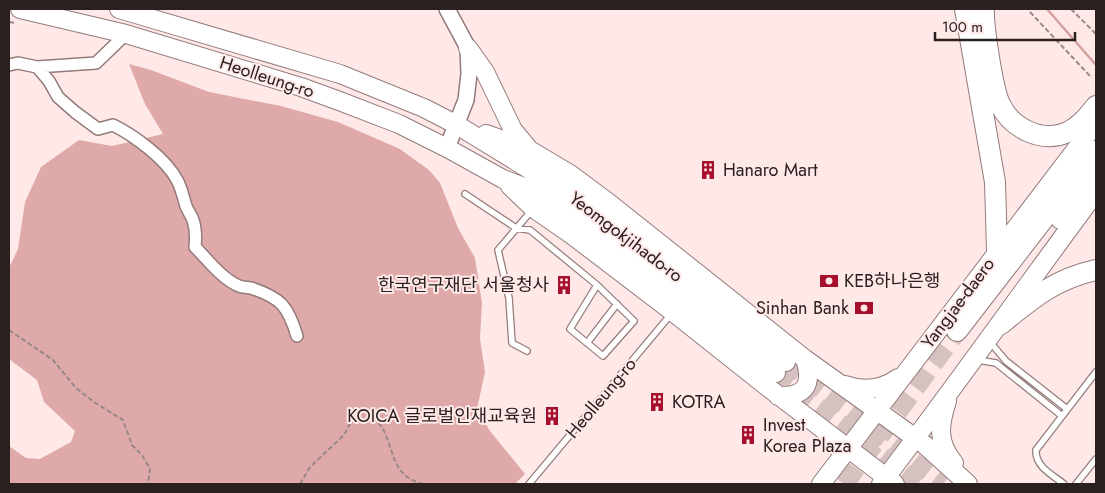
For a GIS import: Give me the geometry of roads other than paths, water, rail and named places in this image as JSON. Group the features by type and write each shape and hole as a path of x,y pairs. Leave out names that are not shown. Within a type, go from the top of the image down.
{"highway":[{"path":"965,9 996,192 997,251"},
{"path":"984,9 984,24 996,96 1002,109 1016,124 1038,134 1060,134 1068,132 1083,122 1096,106"},
{"name":"Yangjae-daero","path":"1096,151 961,336 1096,174"},
{"path":"995,331 1046,288 1096,270"}],"main road":[{"name":"Heolleung-ro","path":"20,9 126,34 301,87 399,124 503,179"},
{"name":"Heolleung-ro","path":"119,9 340,74 424,108 457,124"},
{"path":"448,9 468,48 485,72 513,130 528,148"},
{"path":"446,148 466,100 469,74 468,48"},
{"name":"Yangjae-daero","path":"824,480 1096,123"},
{"path":"457,124 528,148 570,174 837,383 915,438 970,484"},
{"name":"Yeomgokjihado-ro","path":"457,124 584,203 781,367 573,214 542,194 503,179"},
{"path":"503,179 533,208 572,234 673,312 778,396 848,448 887,482 915,438 961,377"},
{"path":"970,484 946,452 941,434 943,415 950,391 974,361 1096,192"},
{"path":"778,396 797,394 805,388 809,377 806,359"},
{"path":"837,383 855,388 874,389 885,386 905,374"},
{"path":"808,418 820,432 827,446 829,463 824,480"}],"street":[{"path":"13,64 38,68 96,63 126,34"},
{"path":"38,68 49,81 58,97 74,112 98,129 113,125 130,134 165,163 177,179 184,194 186,207 194,221 195,247 226,277 240,287 249,287 280,302 288,311 297,336"}],"lane":[{"path":"465,194 516,228 530,230 597,285 634,321 603,356 570,329 597,285"},
{"path":"527,351 512,343 509,298 498,250 533,208"},
{"path":"587,343 617,304"},
{"name":"Heolleung-ro","path":"529,484 673,312"},
{"path":"995,331 991,344 1006,361 1067,409"},
{"path":"974,361 979,359 996,363 1062,416"},
{"path":"1064,484 1040,465 1036,453 1040,444 1096,372"},
{"path":"1076,484 1096,459"}],"waterway":[{"path":"1047,9 1096,65"}],"tunnel":[{"path":"844,484 957,331"},
{"path":"786,362 943,484"},
{"path":"776,373 919,484"}],"place":[{"name":"Hanaro Mart","path":"708,170"},
{"name":"KEB하나은행","path":"829,281"},
{"name":"한국연구재단 서울청사","path":"564,285"},
{"name":"Sinhan Bank","path":"864,308"},
{"name":"KOTRA","path":"657,402"},
{"name":"KOICA 글로벌인재교육원","path":"552,416"},
{"name":"Invest Korea Plaza","path":"748,435"}]}
